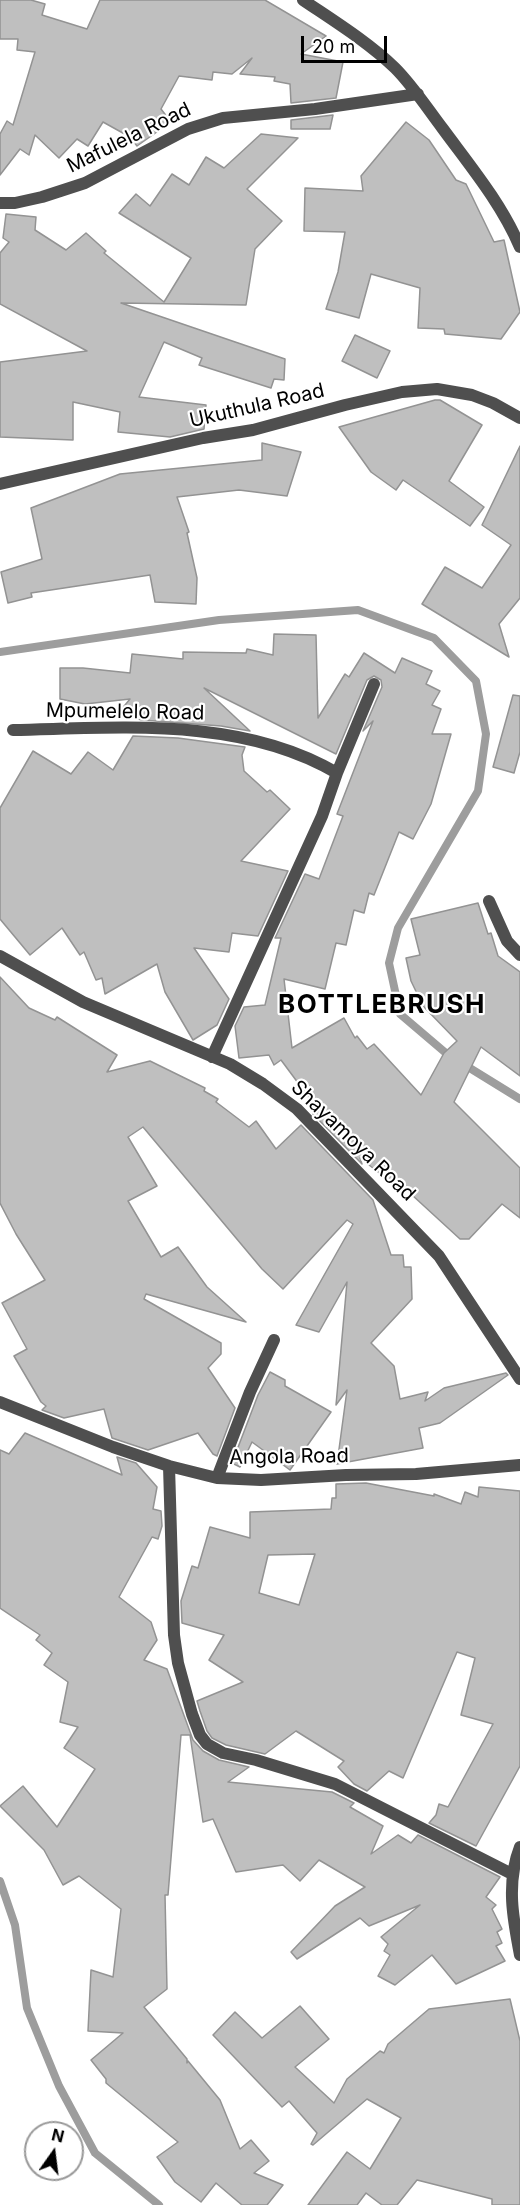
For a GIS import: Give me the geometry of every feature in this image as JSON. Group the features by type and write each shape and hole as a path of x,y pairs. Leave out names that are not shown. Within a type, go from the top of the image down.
{"street":[{"path":"303,0 395,68 418,94 487,188 510,224 520,247"},
{"name":"Mafulela Road","path":"0,203 15,203 33,199 85,183 188,129 223,118 315,109 418,94"},
{"name":"Ukuthula Road","path":"0,484 203,438 253,430 345,405 402,393 437,389 472,395 493,403 520,418"},
{"path":"212,1057 322,816 337,773 374,684"},
{"name":"Mpumelelo Road","path":"13,730 126,728 191,731 253,740 300,753 337,773"},
{"path":"489,901 507,941 520,956"},
{"name":"Shayamoya Road","path":"0,956 83,1002 212,1057 263,1084 297,1109 439,1256 520,1379"},
{"path":"217,1478 250,1392 274,1340"},
{"name":"Angola Road","path":"0,1402 113,1447 169,1466 217,1478 261,1480 416,1474 520,1465"},
{"path":"169,1466 174,1635 178,1663 192,1714 200,1735 207,1744 223,1753 256,1760 335,1784 512,1874"},
{"path":"520,1847 512,1874 512,1907 520,1955"}],"building":[{"path":"0,0 31,0 45,4 42,15 87,29 100,0 265,0 326,36 301,54 343,62 336,98 291,103 290,84 274,81 275,77 240,74 252,58 232,74 213,72 212,80 179,76 161,109 171,122 137,146 130,137 103,122 88,146 77,139 59,158 35,135 29,155 20,149 0,175 0,134 7,121 13,125 35,52 17,50 18,39 0,39"},
{"path":"333,115 330,129 291,129 291,120"},
{"path":"406,122 429,140 456,180 466,184 494,242 504,240 520,312 501,339 445,334 444,329 418,328 420,288 371,274 359,318 326,309 338,272 345,232 304,231 305,188 363,191 361,176"},
{"path":"261,134 298,138 247,189 282,221 255,249 246,305 121,303 285,359 284,380 274,379 271,388 199,365 202,358 164,342 139,397 206,405 204,429 170,437 118,432 120,412 73,402 73,440 0,437 0,362 87,351 0,304 0,253 9,242 3,238 6,214 36,217 35,230 66,250 86,233 106,251 104,253 164,302 191,258 119,213 136,194 150,206 172,174 189,185 206,157 224,168"},
{"path":"355,335 390,351 377,378 342,361"},
{"path":"440,400 482,425 449,481 484,507 470,526 403,480 396,490 371,472 339,427"},
{"path":"262,443 301,452 287,496 239,490 177,497 189,532 187,533 197,578 196,604 155,602 150,575 31,593 32,597 8,603 1,572 42,559 31,508 120,474 262,460"},
{"path":"520,446 520,598 499,624 509,657 422,604 445,567 482,588 511,545 482,525"},
{"path":"274,634 316,635 318,718 345,674 349,677 364,653 395,673 402,658 432,671 426,684 440,691 432,705 441,709 432,734 451,734 431,804 413,839 399,832 374,895 369,893 364,913 354,910 346,945 336,943 325,989 284,979 292,1048 344,1018 355,1038 357,1036 367,1049 374,1044 421,1095 444,1053 457,1041 423,1006 411,981 406,958 420,955 411,919 478,903 498,956 520,972 520,1076 481,1047 454,1102 520,1168 520,1218 502,1204 469,1239 460,1239 400,1184 400,1189 360,1158 362,1164 313,1114 316,1112 307,1101 310,1099 281,1060 274,1065 269,1055 239,1058 235,1026 244,1007 265,1005 281,938 275,938 305,874 319,879 343,816 337,814 373,721 363,731 382,687 381,680 374,676 367,680 336,754 204,688 250,731 221,726 142,720 127,716 128,713 120,711 130,699 85,704 60,699 60,668 130,673 132,654 183,659 183,652 246,653 247,649 273,655"},
{"path":"513,695 520,696 520,752 514,773 493,767"},
{"path":"133,736 178,738 245,747 242,755 244,771 267,792 270,790 290,809 241,861 288,871 258,936 232,933 229,952 194,948 229,999 217,1025 193,1040 165,992 157,964 105,994 102,978 96,980 84,952 80,955 62,928 30,955 0,919 0,808 33,751 71,774 88,752 113,770"},
{"path":"0,977 29,1008 55,1020 57,1017 117,1055 107,1072 150,1061 205,1088 204,1091 218,1099 216,1102 249,1127 256,1121 276,1149 301,1125 373,1200 391,1255 403,1255 404,1267 411,1267 412,1299 371,1343 394,1366 400,1399 428,1392 425,1401 444,1388 506,1373 508,1375 440,1423 419,1428 423,1448 337,1464 347,1390 336,1405 347,1282 319,1332 296,1325 353,1224 347,1220 283,1289 262,1269 143,1127 128,1137 157,1186 128,1201 161,1257 178,1247 207,1287 246,1322 146,1294 144,1299 221,1343 221,1354 208,1368 235,1408 217,1456 213,1454 198,1433 148,1450 112,1438 104,1409 64,1418 42,1410 46,1406 41,1402 14,1356 27,1349 2,1303 45,1280 16,1234 0,1203"},
{"path":"270,1372 285,1380 285,1386 331,1412 290,1470 252,1442 240,1467 232,1463 258,1395"},
{"path":"25,1433 122,1475 117,1457 136,1463 157,1487 153,1509 161,1511 162,1526 158,1539 152,1537 119,1597 151,1622 157,1640 144,1660 167,1669 193,1740 203,1751 219,1760 249,1767 228,1782 332,1792 354,1803 350,1807 383,1826 371,1854 398,1835 411,1843 418,1835 500,1877 486,1897 496,1905 492,1909 502,1929 497,1932 502,1943 496,1946 505,1961 456,1984 432,1955 395,1985 378,1976 390,1955 384,1951 388,1944 381,1937 420,1905 369,1926 360,1918 297,1959 291,1952 335,1906 365,1887 319,1860 300,1881 283,1865 236,1872 213,1819 203,1822 190,1735 181,1735 168,1895 165,1895 167,1989 144,2007 187,2059 187,2063 188,2061 220,2100 240,2149 251,2140 269,2161 254,2173 283,2185 267,2205 242,2205 216,2183 201,2202 175,2182 157,2157 178,2142 106,2083 106,2079 91,2060 123,2033 88,2031 91,1970 113,1977 121,1909 79,1876 63,1885 44,1850 0,1806 23,1786 57,1827 95,1769 64,1748 78,1727 60,1722 68,1682 44,1665 52,1653 36,1640 40,1635 0,1608 0,1450 9,1454"},
{"path":"366,1483 434,1496 434,1494 461,1504 465,1492 478,1497 479,1487 520,1491 520,1766 476,1846 429,1823 436,1815 439,1804 448,1807 493,1724 461,1715 475,1658 457,1652 403,1778 389,1771 367,1791 354,1784 338,1767 344,1761 296,1731 265,1754 226,1745 212,1738 207,1731 197,1701 243,1682 209,1660 224,1635 182,1623 181,1601 192,1566 198,1568 210,1527 250,1538 250,1512 331,1509 332,1498 336,1498 336,1484","holes":["315,1554 299,1605 259,1593 268,1555"]},
{"path":"510,1999 520,2041 520,2205 492,2205 492,2199 417,2180 397,2205 382,2205 366,2193 357,2205 308,2205 347,2152 370,2169 401,2118 367,2099 313,2145 311,2144 317,2133 289,2101 282,2107 213,2035 235,2012 262,2038 300,2006 329,2039 295,2067 334,2103 347,2079 380,2051 384,2053 388,2044 429,2009"}],"waterway":[{"path":"0,652 219,620 358,610 434,638 476,681 486,734 478,791 398,928 389,963 400,1014 447,1054 520,1099"},
{"path":"0,1881 15,1925 27,2008 59,2086 95,2153 159,2205"}],"district":[{"name":"BOTTLEBRUSH","path":"382,1005"}]}
